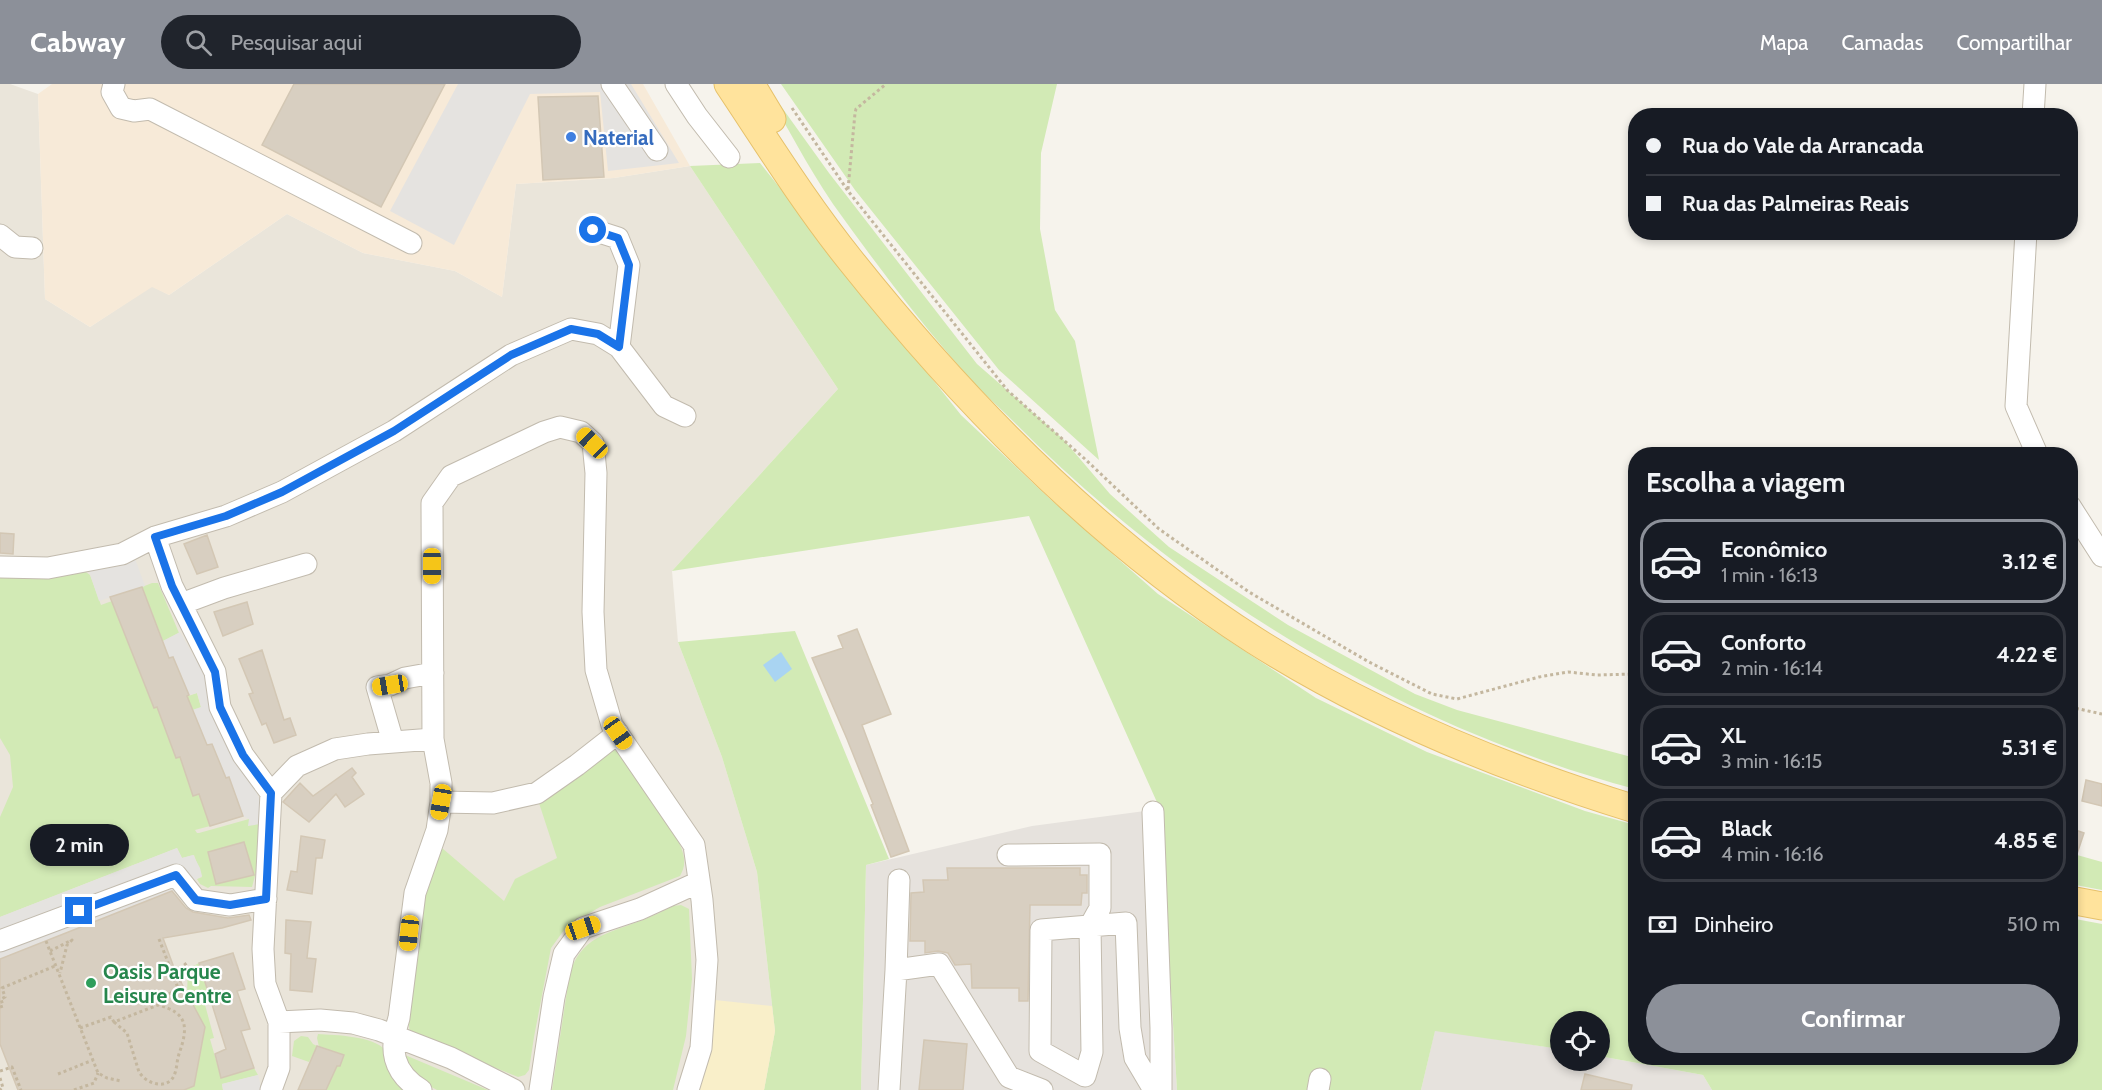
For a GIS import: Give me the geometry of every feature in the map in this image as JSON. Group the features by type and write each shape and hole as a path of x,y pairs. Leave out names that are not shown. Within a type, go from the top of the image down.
{"main road":[{"path":"716,84 902,321 957,385 1024,456 1102,527 1186,593 1254,640 1330,684 1399,719 1476,753 1567,788 1628,807"},
{"path":"728,84 807,201 854,259"},
{"path":"740,84 854,259"},
{"path":"751,84 854,259"},
{"path":"2078,902 2102,906"}],"street":[{"path":"114,84 112,92 121,108 134,111 150,109 411,243"},
{"path":"612,84 657,150"},
{"path":"676,84 697,116 729,157"},
{"path":"2033,108 2034,84"},
{"path":"593,230 618,238 629,265 619,347"},
{"path":"0,235 15,247 32,249"},
{"path":"2026,240 2016,406 2034,447"},
{"path":"0,567 48,568 122,554 155,537 226,516 282,492 394,431 511,355 571,329 598,334 619,347 664,406 684,416"},
{"path":"421,1090 407,1081 395,1061 394,1036 399,1018 414,893 437,830 441,802 441,783 433,739 432,503 451,476 544,432 560,427 581,432 592,443 596,473 593,612 596,670 612,725 694,845 707,960 700,1048 688,1090"},
{"path":"2078,518 2102,556"},
{"path":"155,537 172,586 215,672 220,707 224,717 243,755 271,793 263,949 265,984 279,1022 279,1068 271,1090"},
{"path":"181,604 224,588 306,564"},
{"path":"393,742 377,687 390,685 405,678 433,673"},
{"path":"441,802 493,803 537,793 618,733"},
{"path":"271,793 297,766 335,749 433,739"},
{"path":"1153,812 1161,1090"},
{"path":"1008,855 1100,854 1100,908 1090,926 1092,1052 1081,1083 1040,1051 1041,930 1090,926 1126,923 1130,1028 1135,1058 1154,1090"},
{"path":"0,941 176,875 196,900 230,905 266,899"},
{"path":"889,1090 899,880"},
{"path":"540,1090 554,997 564,954 583,928 640,909 699,882"},
{"path":"896,970 939,964 1009,1077 1042,1090"},
{"path":"279,1022 320,1020 353,1023 451,1058 514,1090"}],"path":[{"path":"848,191 856,109 886,84"},
{"path":"788,104 848,191 1008,391 1159,529 1249,592 1369,662 1440,696 1457,699 1539,677 1568,672 1597,675 1628,674"},
{"path":"2078,709 2102,714"},
{"path":"159,939 179,989"},
{"path":"50,951 72,940 64,952 60,976"},
{"path":"46,941 98,1073 121,1081"},
{"path":"179,989 183,966 188,962"},
{"path":"0,1006 3,1006 1,999 5,997 2,988 56,966"},
{"path":"114,1022 158,1005 162,997 179,989"},
{"path":"80,1028 111,1017 127,1033 143,1078 147,1083 164,1085 172,1080 175,1074 186,1030 179,1014 158,1005"},
{"path":"58,1074 93,1060"},
{"path":"0,1071 12,1067 21,1090"},
{"path":"74,1090 94,1083 98,1073"},
{"path":"0,1078 3,1088 0,1090"}],"shaded area":[{"path":"0,84 10,84 38,94 45,299 90,327 152,286 169,295 287,214 363,253 455,271 502,297 516,184 614,178 690,166 838,389 672,571 678,642 722,757 757,872 775,1031 764,1090 0,1090"},
{"path":"52,84 643,84 690,166 614,178 516,184 502,297 455,271 363,253 287,214 169,295 152,287 90,327 45,299 38,94"},
{"path":"458,84 631,84 679,163 608,171 600,92 530,94 454,245 390,211"},
{"path":"134,556 145,586 99,601 89,571"},
{"path":"180,632 206,678 259,798 260,824 248,826 249,819 243,816 229,777 226,778 212,744 207,745 192,710 201,707 197,693 189,695 173,658 169,658 163,641"},
{"path":"1160,809 1177,1090 861,1090 866,865 1032,826"},
{"path":"177,848 182,858 193,855 202,876 175,890 0,959 0,917"},
{"path":"1435,1030 1550,1047 1550,1071 1610,1071 1610,1058 1628,1061 1628,1065 1648,1065 1703,1075 1712,1090 1421,1090"},
{"path":"258,1075 262,1090 223,1090 222,1084"}],"green space":[{"path":"762,84 765,84 829,173 977,364 1063,439 1110,494 1169,547 1288,625 1415,694 1457,710 1628,756 1628,787 1549,762 1464,730 1381,691 1301,646 1224,597 1150,543 1080,484 965,373 864,247 805,160"},
{"path":"781,84 1057,84 1041,153 1040,229 1055,310 1075,341 1099,460 999,370 855,190"},
{"path":"760,163 961,415 1049,498 1158,594 1316,698 1427,752 1585,811 1628,823 1628,1061 1610,1058 1610,1011 1550,1011 1550,1048 1435,1031 1421,1090 1177,1090 1160,809 1029,516 672,571 838,389 690,166"},
{"path":"0,571 86,572 90,575 101,605 112,601 154,708 197,693 201,707 180,757 193,796 199,794 210,826 195,830 199,833 249,819 260,824 256,872 252,887 211,886 208,888 200,884 197,879 202,877 194,855 182,858 177,848 0,917 0,817 13,787 10,755 0,738"},
{"path":"158,583 179,633 163,641 142,587"},
{"path":"795,631 889,859 866,865 861,1090 764,1090 775,1031 757,872 722,757 678,642"},
{"path":"613,749 621,754 675,835 684,858 684,868 680,876 600,907 567,926 551,948 529,1070 525,1075 518,1077 410,1033 410,988 414,953 428,880 442,848 504,901 515,879 557,858 538,800 569,784"},
{"path":"2078,855 2102,862 2102,890 2078,886"},
{"path":"681,905 689,909 692,979 686,1036 673,1090 552,1090 569,978 573,964 580,953 587,945 607,933 673,906"},
{"path":"2078,920 2102,924 2102,1090 1712,1090 1703,1075 1648,1065 2078,1065"},
{"path":"199,963 211,999 204,1001 214,1038 210,1039 221,1078 254,1068 258,1075 222,1084 223,1090 184,1090 194,1086 201,1049 187,993 188,969"},
{"path":"318,1034 354,1037 380,1045 392,1059 409,1090 326,1090 344,1055 319,1047"},
{"path":"301,1036 308,1037 317,1046 309,1062 292,1056 294,1041"},
{"path":"405,1055 488,1090 437,1090 413,1077"}],"sand":[{"path":"715,1000 772,1006 775,1031 764,1090 699,1090 706,1067"}],"water":[{"path":"781,652 792,669 775,682 763,665"}],"building":[{"path":"294,84 445,84 381,207 262,145"},
{"name":"Naterial","path":"598,96 604,177 543,180 538,97"},
{"path":"0,533 14,534 13,554 0,553"},
{"path":"207,535 218,567 197,574 184,544"},
{"path":"142,587 169,658 173,657 189,695 187,696 207,745 212,744 226,778 229,777 243,816 210,826 199,794 193,796 180,757 176,758 110,597"},
{"path":"247,602 253,624 223,636 214,612"},
{"path":"857,629 891,714 862,725 909,851 891,857 871,805 873,804 812,658 843,648 838,636"},
{"path":"262,650 284,720 290,718 296,735 274,743 266,723 262,725 249,694 253,693 239,659"},
{"path":"352,768 356,773 352,777 364,794 345,807 336,794 309,822 283,802 300,783 313,796"},
{"path":"2086,780 2102,784 2102,806 2082,801"},
{"path":"2078,831 2084,833 2078,851"},
{"path":"301,836 325,840 322,858 316,858 312,894 287,890 291,871 297,872"},
{"path":"244,842 254,875 216,884 208,852"},
{"path":"947,868 1080,868 1080,875 1087,875 1087,893 1082,893 1081,905 1030,905 1028,1001 1019,1001 1019,988 972,988 971,964 955,965 948,953 938,951 925,953 925,941 910,941 911,893 924,892 923,880 948,880"},
{"name":"Oasis Parque Leisure Centre","path":"172,891 186,908 193,912 228,918 249,915 251,920 222,928 163,938 176,973 205,1027 194,1086 184,1090 18,1090 0,1044 0,959"},
{"path":"286,920 311,922 307,958 316,959 312,992 290,990 291,954 285,953"},
{"path":"233,953 245,989 237,991 250,1029 241,1031 254,1068 221,1078 215,1054 226,1049 199,963"},
{"path":"924,1040 967,1044 963,1090 919,1090"},
{"path":"317,1046 344,1055 340,1066 337,1066 326,1090 298,1090"},
{"path":"1585,1074 1632,1085 1631,1090 1581,1090"}],"place":[{"name":"Naterial","path":"571,137"},
{"name":"Oasis Parque Leisure Centre","path":"91,983"}],"route":[{"path":"79,911 176,875 196,900 230,905 266,899 271,793 243,755 220,707 215,672 172,586 155,537 226,516 282,492 394,431 511,355 571,329 598,334 619,347 629,265 618,238 593,230"}]}
